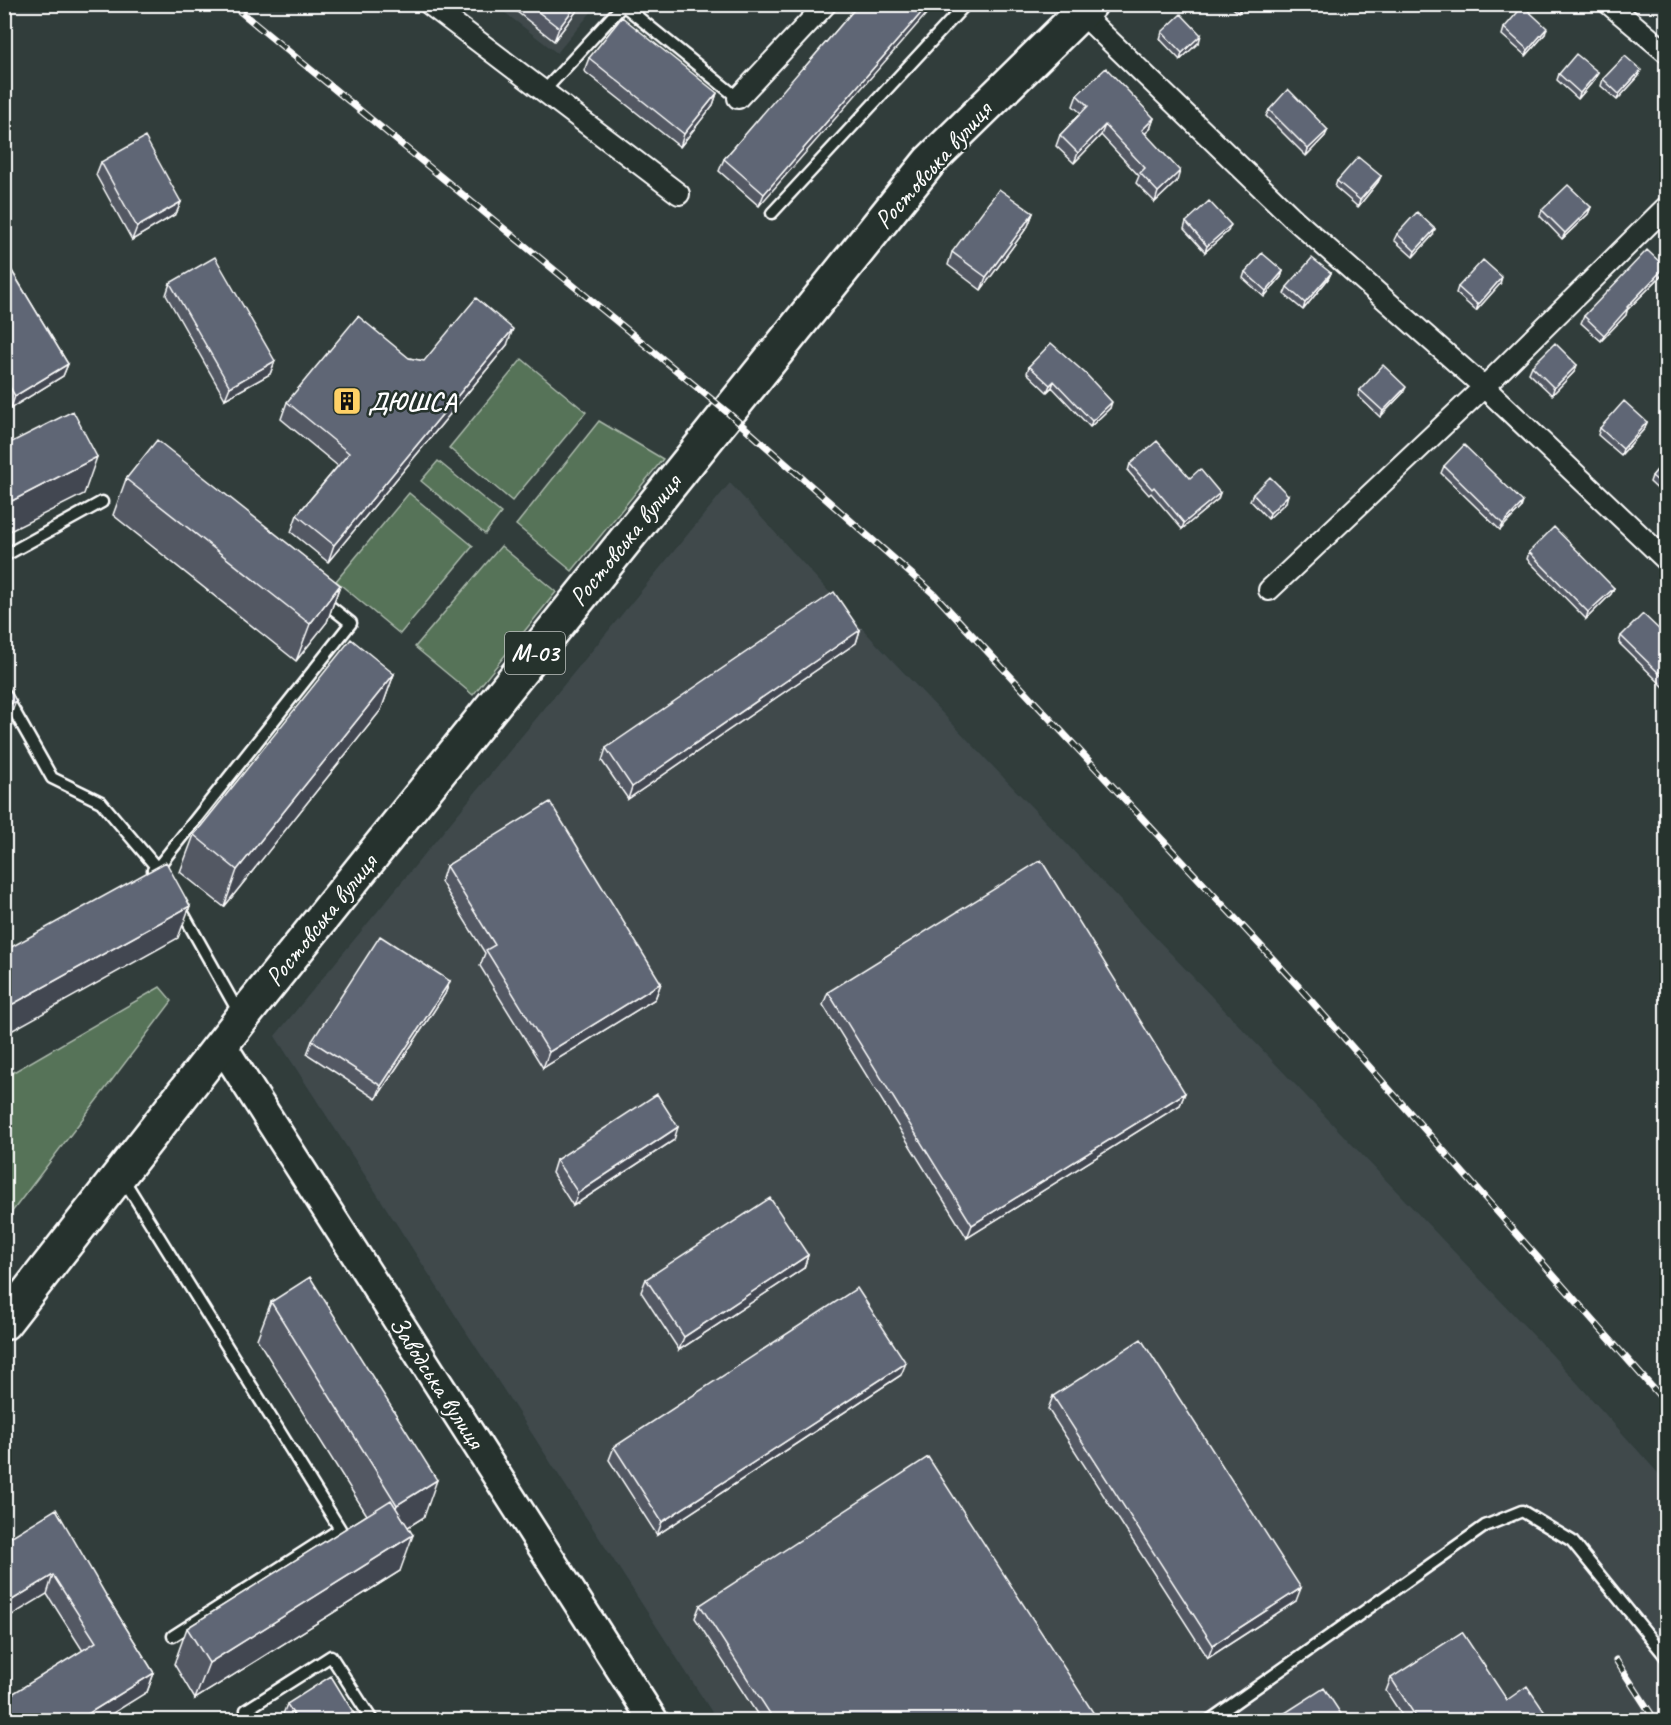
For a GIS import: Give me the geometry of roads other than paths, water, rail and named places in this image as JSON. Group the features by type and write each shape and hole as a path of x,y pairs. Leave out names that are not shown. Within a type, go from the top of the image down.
{"highway":[{"name":"Ростовська вулиця","path":"4,1323 221,1044 928,162 1085,9"}],"main road":[{"name":"Заводська вулиця","path":"221,1044 653,1720"}],"street":[{"path":"429,4 679,195"},
{"path":"738,99 826,4"},
{"path":"1609,4 1666,52"},
{"path":"1085,9 1294,219 1484,387 1666,560"},
{"path":"1269,590 1484,387 1666,207"}],"lane":[{"path":"772,213 966,4"},
{"path":"543,92 623,5 738,99"},
{"path":"4,556 102,502"},
{"path":"152,870 351,623 314,594"},
{"path":"4,693 52,778 101,802 171,893 242,1018"},
{"path":"120,1174 340,1529 173,1636"},
{"path":"1210,1720 1485,1526 1522,1511 1572,1541 1666,1657"},
{"path":"246,1710 331,1656 372,1720"}],"railway":[{"path":"231,4 727,412 934,594 1299,987 1666,1403"},
{"path":"1616,1660 1655,1720"}],"place":[{"name":"ДЮШСА","path":"347,401"}]}
